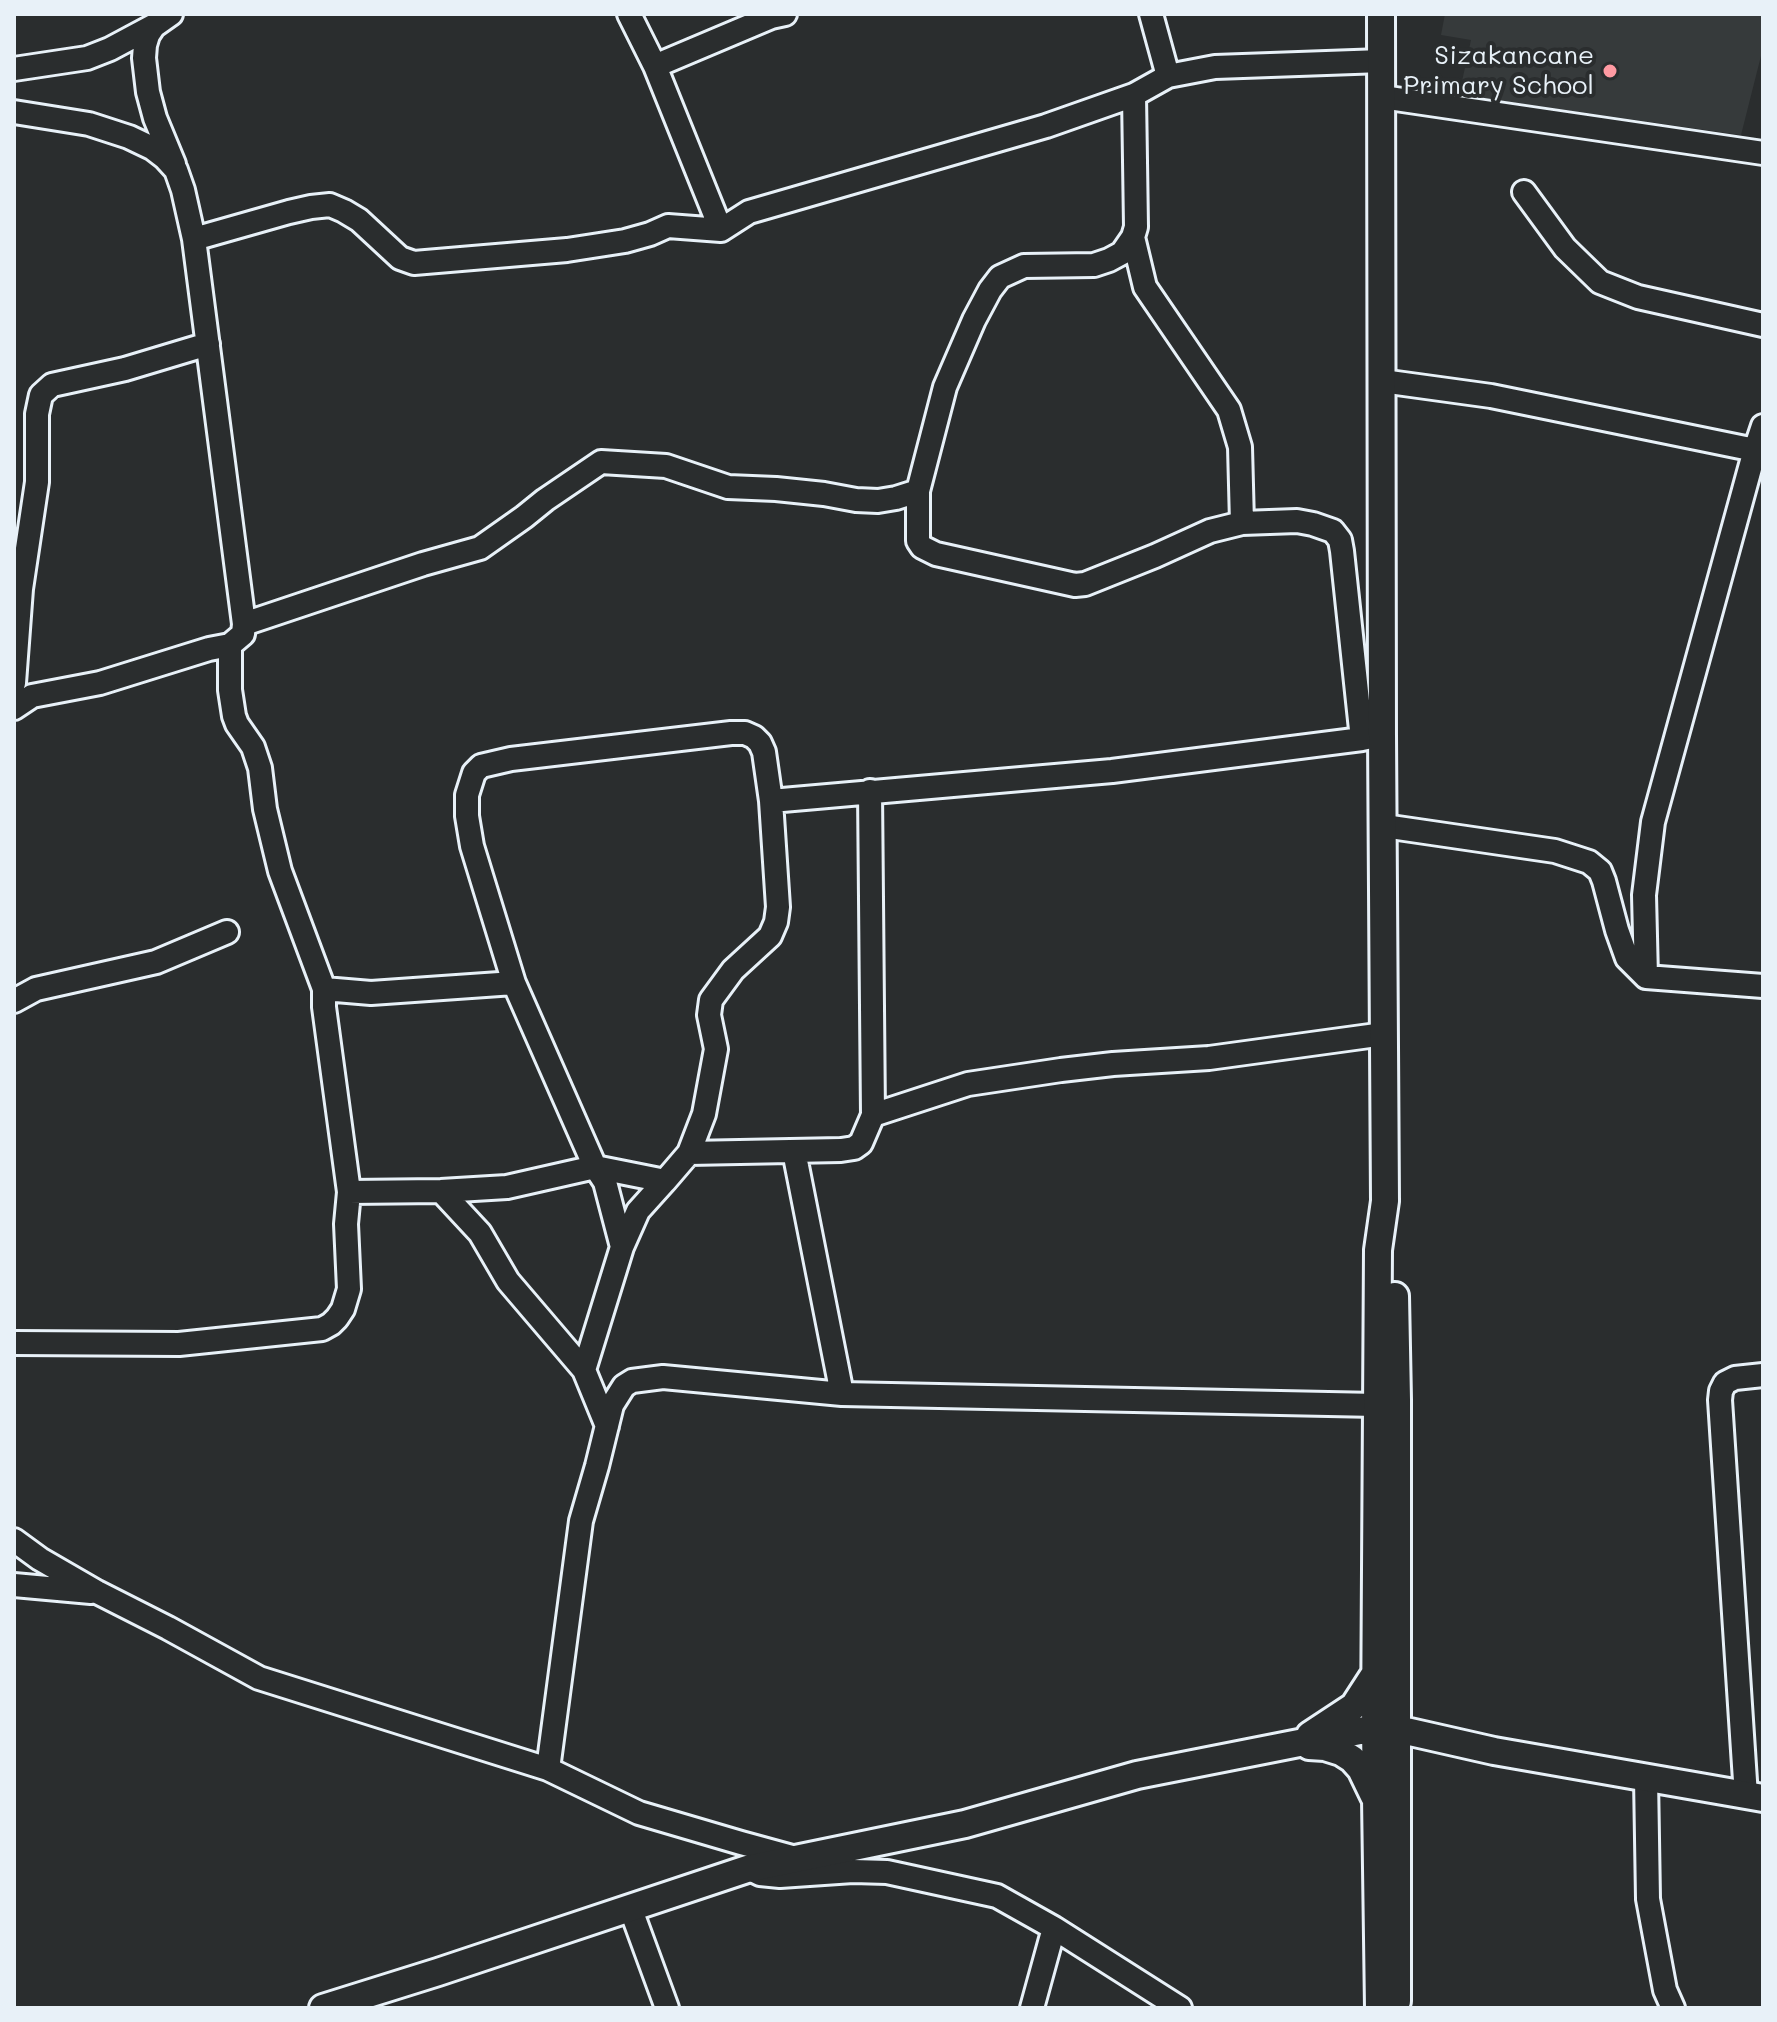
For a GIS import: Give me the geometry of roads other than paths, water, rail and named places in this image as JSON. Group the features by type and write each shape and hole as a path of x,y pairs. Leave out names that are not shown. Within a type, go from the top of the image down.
{"street":[{"path":"629,14 655,66 721,230"},
{"path":"655,66 771,17 785,14"},
{"path":"1151,14 1168,76"},
{"path":"1372,737 1382,381 1381,14"},
{"path":"14,69 87,58 132,39 163,20"},
{"path":"14,708 32,696 100,683 230,645 243,634 194,239 183,190 148,92 145,45 163,20"},
{"path":"194,239 300,209 330,205 359,220 400,258 414,263 567,250 625,241 668,226 721,230 749,212 1046,126 1134,95 1168,76 1215,67 1382,61"},
{"path":"1134,95 1136,227 1133,237 1122,253 1109,260 1094,265 1024,266 1000,277 990,290 945,387 918,491 918,541 922,547 936,554 1075,585 1155,556 1210,531 1242,523 1297,521 1333,531 1340,540 1384,826 1385,1201 1378,1250 1387,1402 1386,1728 1397,2008"},
{"path":"1382,97 1763,153"},
{"path":"14,112 89,124 129,137 152,148 176,170"},
{"path":"1524,192 1565,248 1600,282 1638,297 1763,325"},
{"path":"1133,237 1145,287 1229,410 1240,447 1242,523"},
{"path":"14,683 21,589 37,482 37,414 41,395 52,385 125,369 208,344"},
{"path":"1382,381 1491,396 1755,450"},
{"path":"1646,977 1644,895 1653,822 1763,426"},
{"path":"244,624 480,548 601,462 666,466 728,487 812,493 856,500 878,501 918,491"},
{"path":"14,1343 179,1344 322,1329 331,1324 343,1309 349,1289 346,1224 349,1192 324,989 280,871 265,809 260,768 253,747 234,716 230,690 230,645"},
{"path":"584,1370 622,1247 638,1211 689,1153 704,1114 716,1049 709,1015 711,1000 733,970 770,936 776,922 778,907 771,801 764,752 754,737 745,733 511,759 481,766 474,773 467,795 472,846 514,983 595,1167 605,1182 622,1247"},
{"path":"771,801 1112,771 1372,737"},
{"path":"689,1153 841,1150 854,1148 861,1143 873,1115 870,791"},
{"path":"1384,826 1574,855 1600,871 1627,958 1646,977 1763,986"},
{"path":"14,1001 36,989 156,962 227,932"},
{"path":"324,989 371,993 514,983"},
{"path":"873,1115 968,1084 1113,1064 1209,1058 1384,1034"},
{"path":"794,1151 842,1394"},
{"path":"349,1192 507,1187 595,1167 665,1181"},
{"path":"441,1191 480,1233 508,1281 584,1370 607,1426"},
{"path":"323,2008 747,1869 965,1824 1137,1775 1386,1728 1494,1751 1754,1797 1720,1400 1725,1383 1735,1378 1763,1375"},
{"path":"548,1769 581,1521 612,1405 624,1386 641,1379 663,1377 842,1394 1387,1402"},
{"path":"1379,2008 1376,1801 1386,1728 1376,1672 1387,1402"},
{"path":"14,1540 97,1592 259,1678 548,1769 639,1813 797,1858"},
{"path":"14,1585 97,1592"},
{"path":"1294,1745 1354,1706 1376,1672"},
{"path":"1294,1745 1325,1747 1352,1759 1361,1769 1376,1801"},
{"path":"1646,1778 1648,1899 1665,1990 1673,2008"},
{"path":"747,1869 780,1876 887,1872 997,1896 1054,1928 1180,2008"},
{"path":"630,1907 667,2008"},
{"path":"1032,2008 1054,1928"}],"place":[{"name":"Sizakancane Primary School","path":"1610,71"}]}
